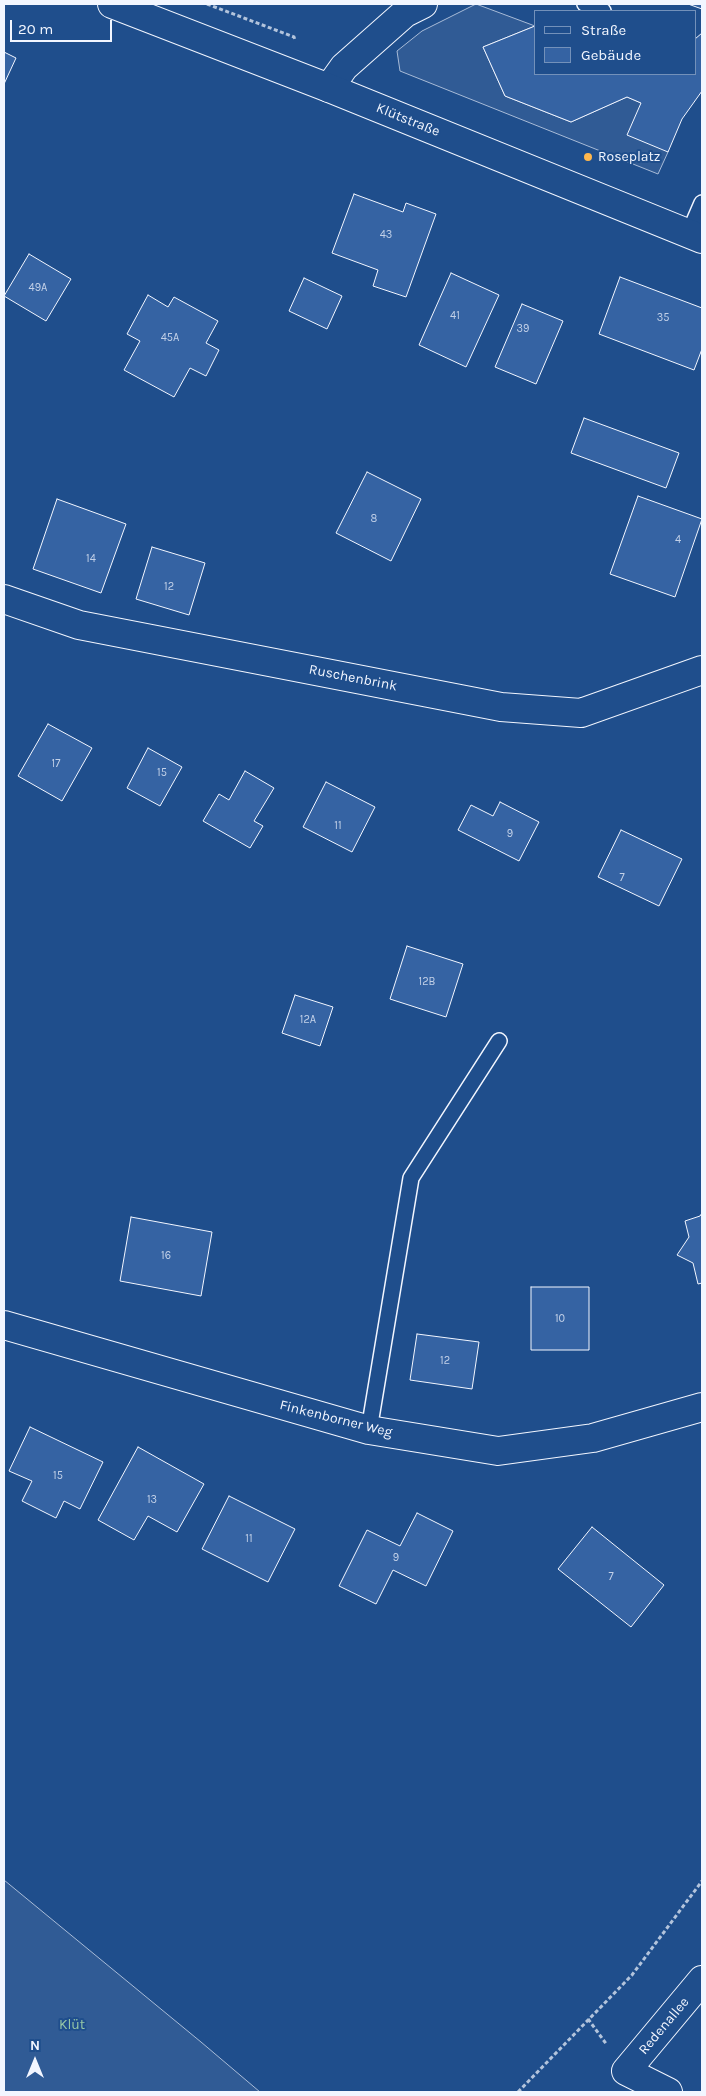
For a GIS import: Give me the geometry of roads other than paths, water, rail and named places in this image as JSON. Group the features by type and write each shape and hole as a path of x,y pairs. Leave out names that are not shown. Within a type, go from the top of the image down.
{"street":[{"name":"Klütstraße","path":"112,4 329,88 696,236"},
{"path":"329,88 344,67 405,13 423,4"},
{"name":"Ruschenbrink","path":"4,599 79,625 501,707 581,713 702,670"},
{"name":"Finkenborner Weg","path":"4,1325 369,1430 498,1451 593,1438 702,1407"},
{"name":"Redenallee","path":"668,2092 626,2071 702,1980"}],"lane":[{"path":"584,4 600,10"},
{"path":"696,236 702,203"},
{"path":"369,1430 411,1178 499,1041"}],"place":[{"name":"Roseplatz","path":"588,157"}],"park label":[{"name":"Klüt","path":"72,2025"}]}
